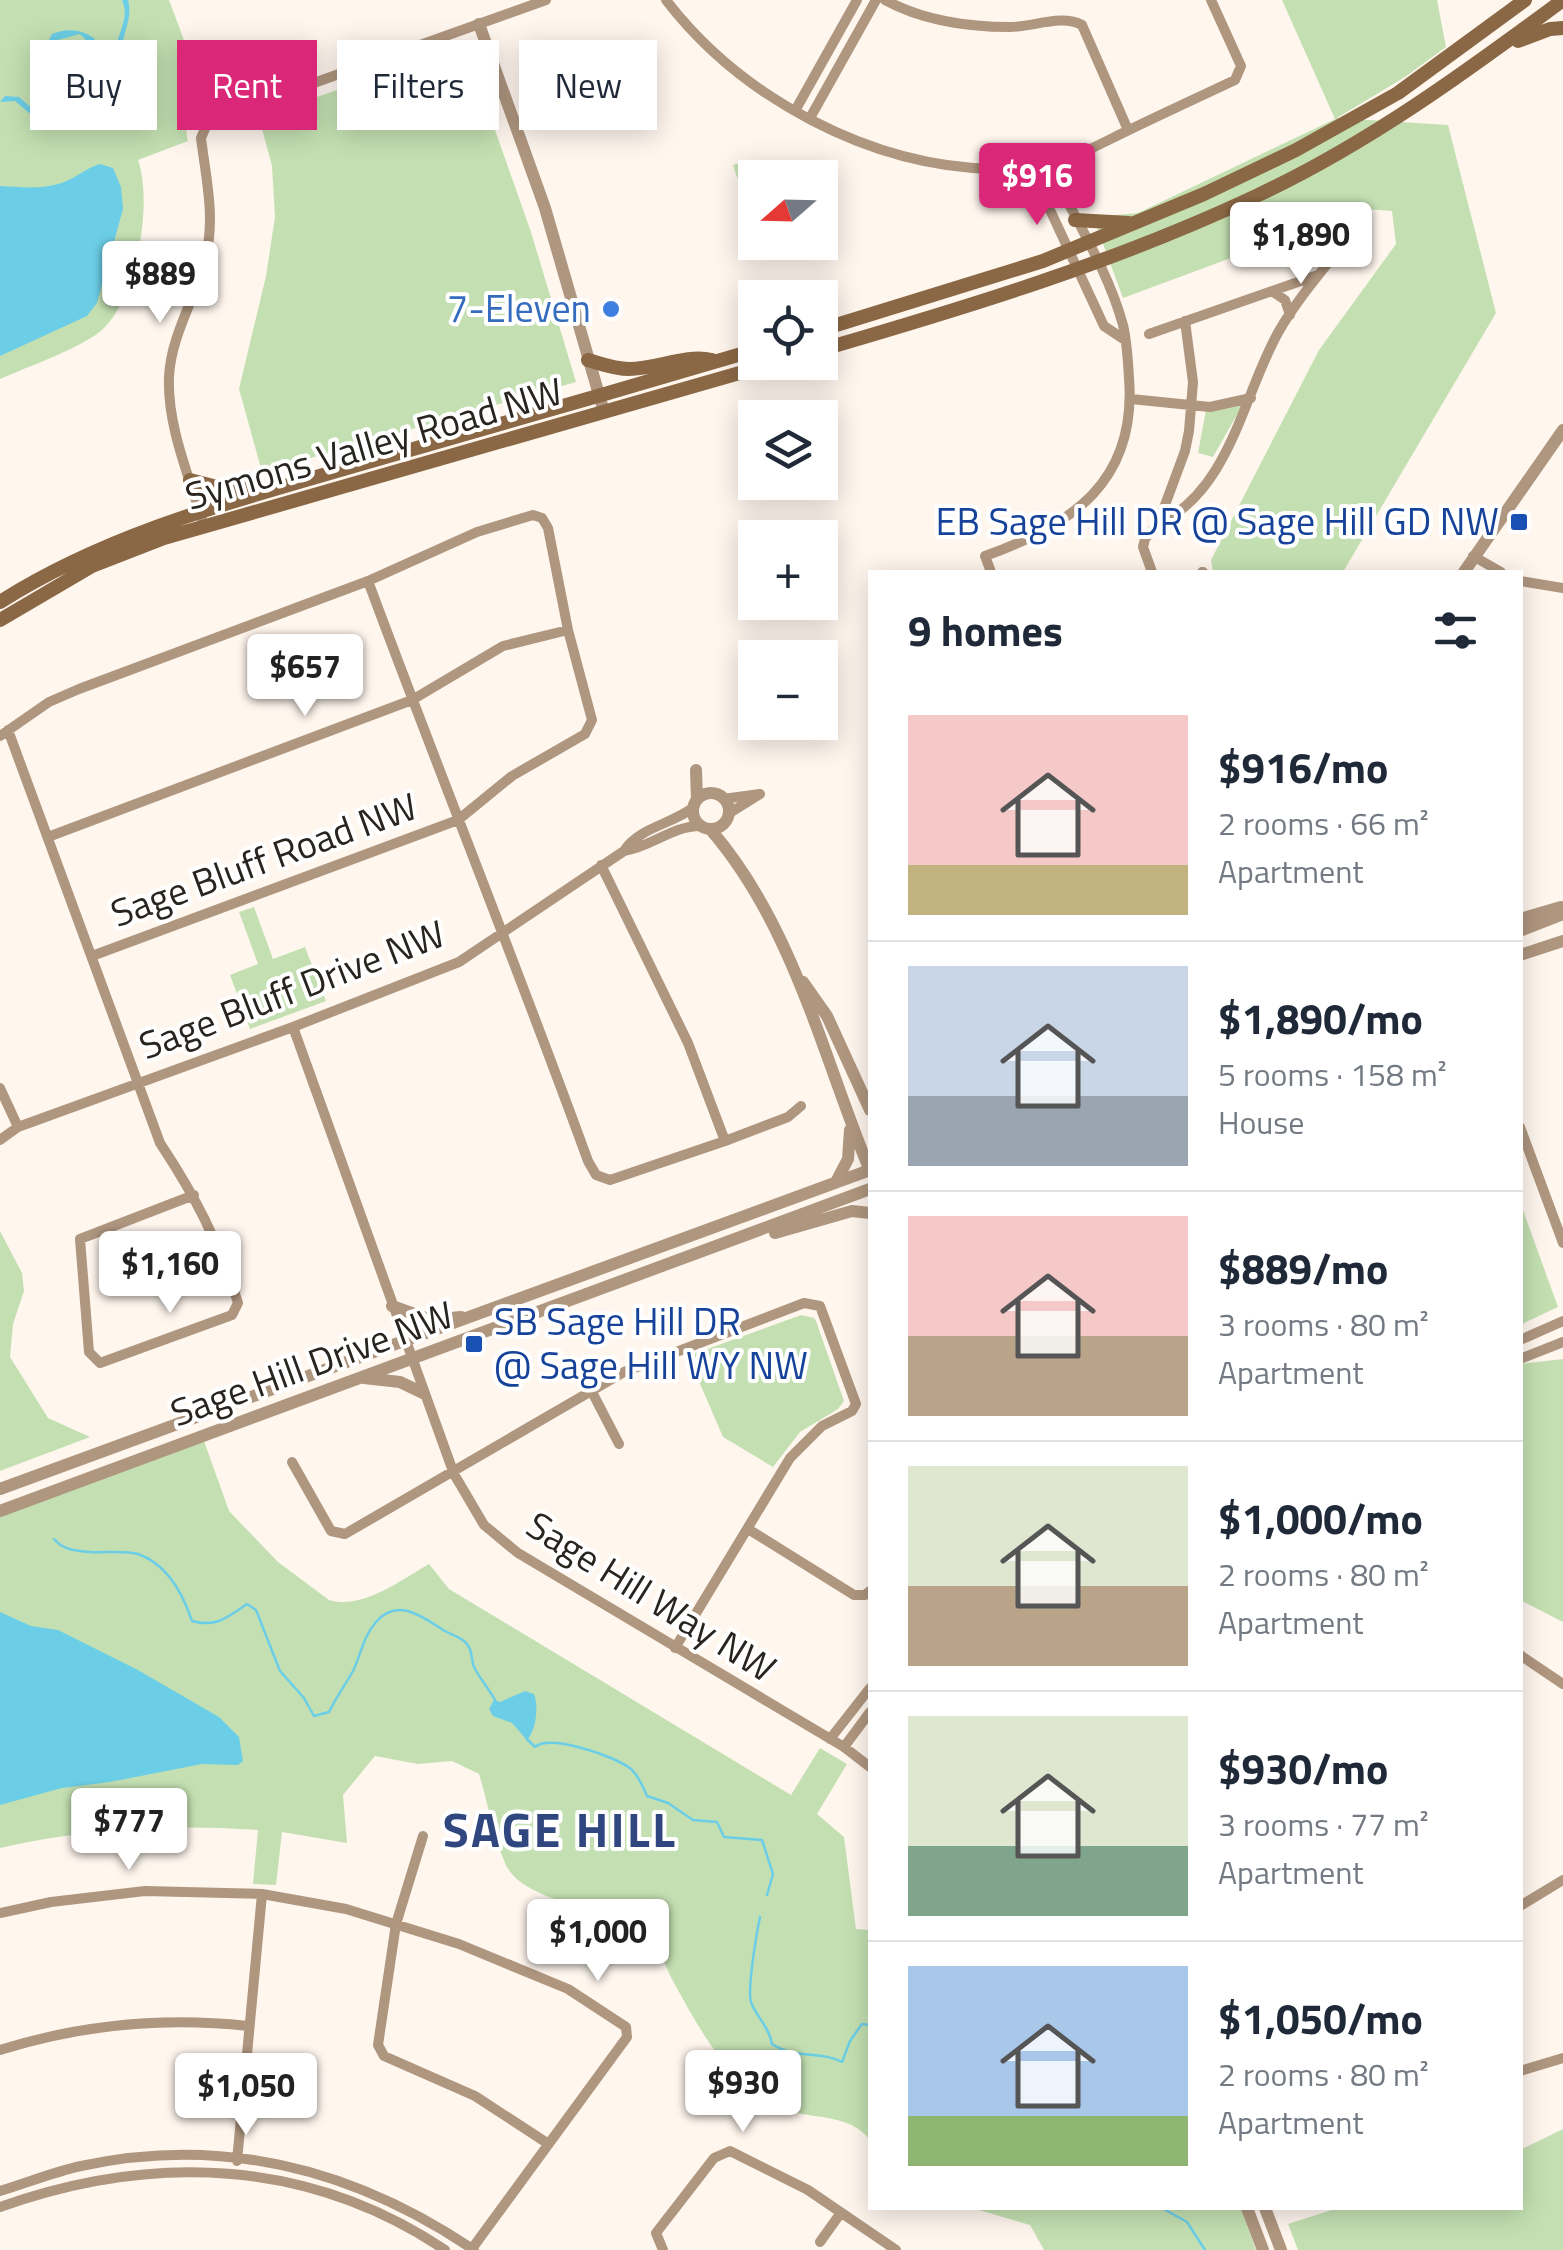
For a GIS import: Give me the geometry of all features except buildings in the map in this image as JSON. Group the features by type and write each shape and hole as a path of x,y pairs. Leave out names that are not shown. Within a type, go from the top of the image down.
{"main road":[{"path":"838,324 1070,250 1140,223 1296,150 1398,93 1524,0"},
{"path":"838,344 1080,269 1230,208 1354,143 1503,46 1562,1"},
{"path":"1503,46 1550,28 1563,28"},
{"path":"1075,220 1140,223"},
{"name":"Symons Valley Road NW","path":"0,602 97,550 601,405 738,355"},
{"path":"588,360 632,369 700,357 718,361"},
{"name":"Symons Valley Road NW","path":"0,620 92,566 274,489 738,372"},
{"path":"190,480 217,487 274,489"}],"street":[{"path":"202,518 172,415 169,376 176,340 208,250 210,199 202,144 204,128 216,118 546,0"},
{"path":"666,0 725,62 796,110 856,140 926,161 974,168 1031,169 1049,165 1235,80 1241,66 1210,0"},
{"path":"796,110 857,0"},
{"path":"810,118 876,0"},
{"path":"885,0 940,20 974,25 1014,27 1073,20 1082,24 1128,130"},
{"path":"479,24 544,208 601,405"},
{"path":"990,570 985,556 1053,528 1085,503 1108,477 1120,453 1130,400 1122,322 1049,165"},
{"path":"1031,169 1104,326 1126,340"},
{"path":"1158,524 1192,502 1227,448 1270,350 1290,315 1358,224"},
{"path":"1149,334 1318,274"},
{"path":"1272,292 1285,300 1290,315"},
{"path":"1151,570 1143,548 1158,524 1185,451 1192,404 1185,321"},
{"path":"1130,400 1210,406 1251,398"},
{"path":"1465,570 1563,430"},
{"name":"Sage Bluff Road NW","path":"92,956 458,820 512,776 586,734 592,720 568,630 548,528 542,518 533,515 448,543 368,580"},
{"path":"1474,556 1497,570"},
{"path":"194,1194 80,1239 89,1352 100,1363 232,1315 238,1303 222,1250 194,1194 160,1143 48,837 4,733 49,702 79,688 368,580 596,1175 610,1180 725,1142 788,1117 801,1106"},
{"path":"1523,581 1563,588"},
{"path":"48,837 412,700 503,646 568,630"},
{"path":"738,862 694,817 696,770 718,796 738,862 793,968 868,1166"},
{"path":"696,803 718,796 760,794 719,827 705,827"},
{"name":"Sage Bluff Drive NW","path":"0,1140 18,1127 459,962 624,850 635,838 678,818 696,803"},
{"name":"Sage Bluff Drive NW","path":"624,850 636,849 682,828 705,827"},
{"path":"601,865 681,1027 725,1142"},
{"path":"1523,918 1563,906"},
{"path":"1523,930 1563,914"},
{"path":"1523,954 1559,941"},
{"path":"793,968 827,1016 868,1106"},
{"name":"Sage Hill Way NW","path":"293,1027 454,1474 468,1504 484,1525 518,1554 844,1747 868,1765"},
{"path":"0,1088 18,1127"},
{"path":"835,1184 848,1159 850,1122"},
{"path":"1523,1136 1563,1243"},
{"name":"Sage Hill Drive NW","path":"0,1489 868,1172"},
{"name":"Sage Hill Drive NW","path":"0,1511 868,1190"},
{"path":"748,1236 852,1212 868,1213"},
{"path":"292,1462 331,1531 345,1534 624,1372 786,1310 804,1304 820,1306 856,1404 852,1411 822,1426 798,1448 675,1648"},
{"path":"392,1306 431,1320 484,1314"},
{"path":"1523,1339 1563,1321"},
{"path":"1523,1358 1563,1342"},
{"path":"362,1378 400,1382 423,1392"},
{"path":"591,1390 619,1444"},
{"path":"748,1529 854,1595 868,1594"},
{"path":"1523,1657 1563,1684"},
{"path":"830,1739 868,1691"},
{"path":"844,1747 868,1715"},
{"path":"423,1836 396,1924 378,2045 384,2056 475,2096 546,2143"},
{"path":"1523,1904 1563,1880"},
{"path":"0,1913 50,1902 144,1891 262,1894 346,1909 460,1944 568,1989 626,2027 626,2037 472,2250 404,2207 345,2181 238,2156 111,2160 0,2191"},
{"path":"236,2172 262,1894"},
{"path":"0,2050 105,2027 208,2022 248,2026"},
{"path":"1523,2070 1563,2058"},
{"path":"663,2250 656,2233 714,2158 730,2151 808,2190 896,2250"},
{"path":"0,2207 82,2182 168,2172 236,2172 357,2203 445,2250"},
{"path":"1249,2210 1263,2250"},
{"path":"1267,2210 1281,2250"},
{"path":"820,2242 840,2214"}],"green space":[{"path":"0,0 169,0 184,40 177,40 177,130 187,130 188,141 138,160 143,224 125,294 116,313 95,335 0,379"},
{"path":"1282,0 1437,0 1446,47 1337,118 1448,125 1496,313 1344,570 1213,570 1211,560 1319,350 1396,244 1392,211 1363,209 1123,298 1093,217 1138,213 1335,119"},
{"path":"337,90 337,130 495,130 531,232 576,382 262,472 239,389 266,276 275,217 272,166 262,130 317,130 317,97"},
{"path":"1243,404 1213,457 1198,453 1206,410"},
{"path":"254,907 273,959 305,947 326,1001 250,1029 230,975 258,964 239,912"},
{"path":"1523,1210 1558,1307 1523,1324"},
{"path":"0,1231 22,1273 24,1291 13,1324 10,1357 48,1418 90,1437 0,1471"},
{"path":"801,1315 816,1321 844,1401 838,1409 800,1432 773,1467 723,1437 688,1356"},
{"path":"1563,1359 1563,1622 1523,1602 1523,1364"},
{"path":"204,1441 229,1511 278,1562 329,1600 368,1597 429,1564 449,1589 791,1795 820,1748 847,1764 817,1814 844,1837 856,1929 868,1930 868,2138 835,2119 778,2108 735,2075 702,2032 646,1935 612,1917 549,1897 515,1877 501,1852 479,1774 452,1761 418,1764 375,1756 343,1795 347,1843 282,1832 276,1885 253,1884 258,1830 129,1829 0,1848 0,1516"},
{"path":"1563,2129 1563,2250 1298,2250 1288,2224 1332,2210 1523,2210 1523,2149"},
{"path":"979,2210 1242,2210 1256,2250 1044,2250 1030,2225"}],"water":[{"path":"122,0 128,0 128,22 124,40 119,40 124,21"},
{"path":"68,30 94,38 85,40 80,34 49,40 52,34"},
{"path":"5,96 19,97 30,107 30,114 15,101 0,102"},
{"path":"100,164 113,168 121,187 123,209 97,303 87,316 0,356 0,186 56,185"},
{"path":"0,1612 31,1626 58,1630 219,1717 239,1737 243,1761 238,1765 202,1764 62,1788 0,1805"},
{"path":"525,1691 534,1694 536,1705 534,1725 527,1740 512,1723 493,1716 489,1709 494,1700 500,1702"}],"waterway":[{"path":"54,1539 75,1550 127,1552 148,1559 172,1581 192,1621 215,1622 247,1604 256,1610 280,1671 314,1716 329,1712 376,1622 384,1615 402,1610 419,1615 464,1641 475,1669 496,1702"},
{"path":"526,1738 535,1747 568,1745 611,1758 634,1772 647,1796 668,1803 693,1820 717,1822 724,1837 762,1840 773,1874 767,1895"},
{"path":"760,1917 750,1995 772,2044 790,2052 842,2062 850,2041 862,2024 868,2025"},
{"path":"1166,2210 1187,2222 1205,2250"}],"place":[{"name":"7-Eleven","path":"611,309"},
{"name":"EB Sage Hill DR @ Sage Hill GD NW","path":"1519,522"},
{"name":"SB Sage Hill DR @ Sage Hill WY NW","path":"474,1344"}],"district":[{"name":"SAGE HILL","path":"560,1830"}]}
